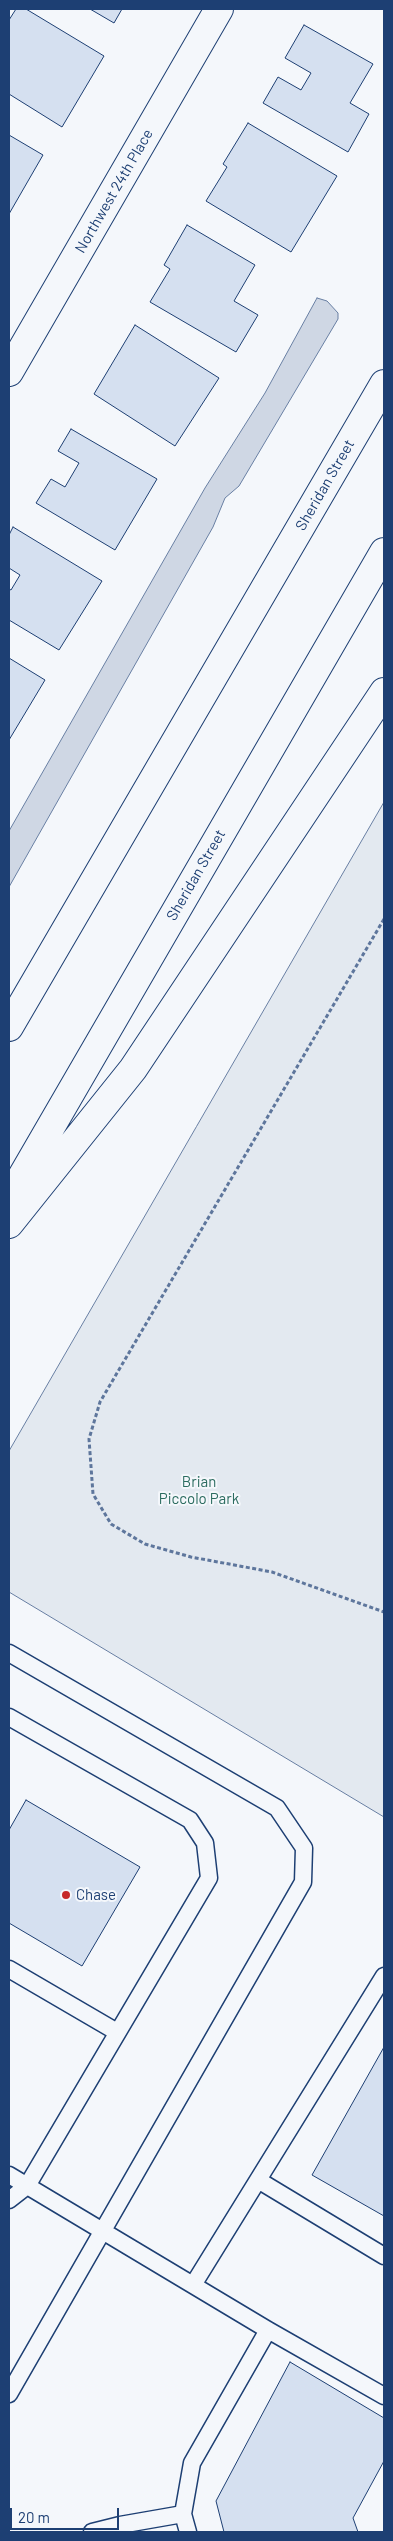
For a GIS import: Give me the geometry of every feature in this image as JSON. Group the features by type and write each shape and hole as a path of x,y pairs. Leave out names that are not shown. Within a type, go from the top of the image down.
{"main road":[{"name":"Northwest 24th Place","path":"9,372 219,9"},
{"name":"Sheridan Street","path":"9,1027 384,384"},
{"name":"Sheridan Street","path":"9,1199 384,552"},
{"path":"9,1224 132,1069 384,692"}],"lane":[{"path":"9,1652 277,1808 304,1848 303,1882 9,2394"},
{"path":"9,1717 190,1820 205,1843 209,1878 27,2186 9,2200"},
{"path":"9,1969 117,2032"},
{"path":"193,2285 384,1976"},
{"path":"9,2175 268,2330 384,2396"},
{"path":"258,2180 384,2256"},
{"path":"188,2532 183,2514 192,2463 268,2330"},
{"path":"92,2532 183,2514"}],"path":[{"path":"384,919 100,1402 89,1438 94,1494 110,1524 145,1544 191,1557 272,1572 384,1612"}],"green space":[{"name":"Brian Piccolo Park","path":"384,802 384,1817 9,1592 9,1451"}],"shaded area":[{"path":"317,298 327,301 338,313 338,319 239,486 225,498 213,527 9,887 9,831 205,488 265,393"}],"building":[{"path":"16,9 26,9 104,56 62,127 9,94 9,20"},
{"path":"90,9 122,9 114,23"},
{"path":"304,25 373,64 350,103 369,114 348,152 263,103 278,77 301,90 311,73 285,58"},
{"path":"248,123 337,176 291,252 206,201 227,167 223,164"},
{"path":"9,135 43,155 9,214"},
{"path":"187,225 255,265 234,301 258,315 236,352 150,302 170,269 164,265"},
{"path":"135,325 219,378 175,446 94,394"},
{"path":"71,429 157,479 115,550 36,503 51,479 65,487 79,463 58,451"},
{"path":"13,527 102,581 59,650 9,620 9,589 11,590 20,575 9,568 9,535"},
{"path":"9,658 45,680 9,740"},
{"name":"Chase","path":"26,1800 140,1867 82,1966 9,1923 9,1830"},
{"path":"384,2047 384,2216 312,2175"},
{"path":"290,2362 384,2418 384,2461 353,2518 358,2532 224,2532 216,2501"}],"place":[{"name":"Chase","path":"66,1895"}]}
